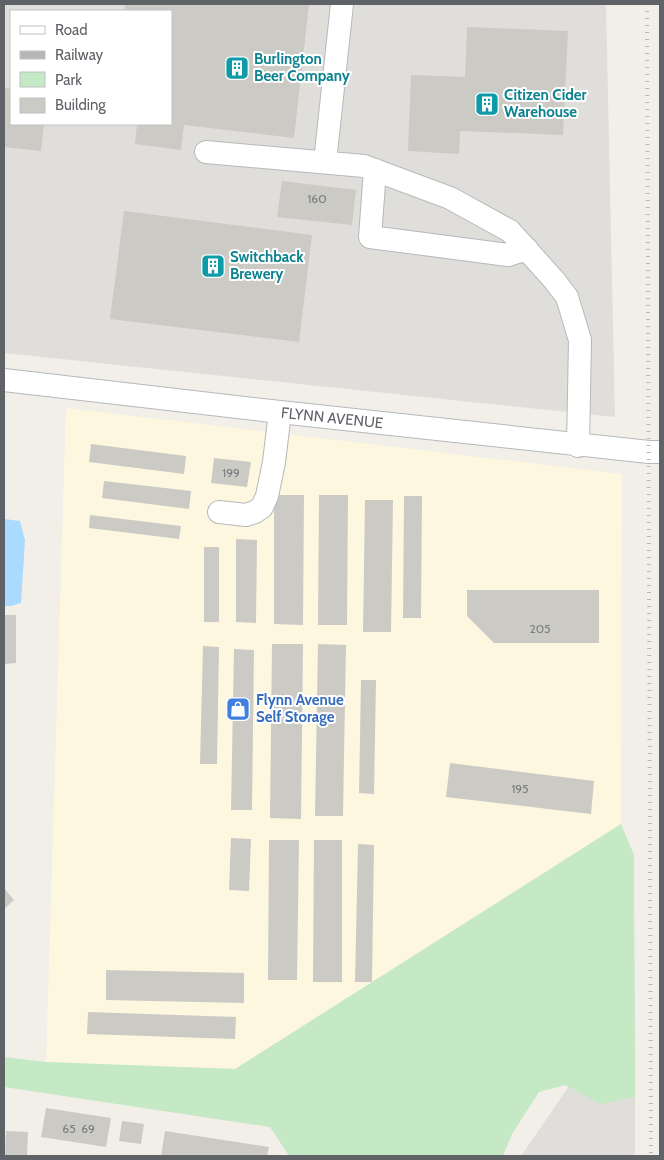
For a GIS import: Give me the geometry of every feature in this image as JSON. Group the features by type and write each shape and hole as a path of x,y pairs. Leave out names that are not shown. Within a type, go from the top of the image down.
{"street":[{"path":"325,162 342,4"},
{"path":"206,152 364,166 450,198 510,231 567,297 580,340 578,446"},
{"path":"374,170 370,237 508,254 527,249"},
{"name":"FLYNN AVENUE","path":"4,380 578,446 660,452"},
{"path":"220,512 246,515 262,507 268,496 280,412"}],"shaded area":[{"path":"4,4 606,4 615,417 4,353"},
{"path":"66,408 622,474 621,824 235,1069 46,1062"},
{"path":"635,990 635,1156 521,1156"}],"green space":[{"path":"621,824 634,855 635,1097 601,1104 565,1085 539,1092 512,1134 503,1156 289,1156 270,1127 4,1087 4,1057 46,1062 235,1069"}],"water":[{"path":"4,519 20,521 25,540 21,603 11,606 4,606"}],"building":[{"name":"Burlington Beer Company","path":"125,4 309,4 294,138 184,125 181,150 135,144 137,125 172,125 172,10 124,10"},
{"name":"Citizen Cider Warehouse","path":"467,27 568,31 563,135 460,131 459,154 408,151 411,75 465,77"},
{"path":"4,88 10,89 10,125 44,125 41,151 4,147"},
{"path":"282,181 356,190 352,225 277,217"},
{"name":"Switchback Brewery","path":"124,211 312,235 299,342 110,319"},
{"path":"91,444 186,456 184,474 89,462"},
{"path":"214,458 251,462 247,487 211,483"},
{"path":"104,481 191,491 189,509 102,498"},
{"path":"274,495 304,495 303,625 274,624"},
{"path":"319,495 348,495 347,625 318,625"},
{"path":"404,496 422,496 421,618 403,618"},
{"path":"365,500 393,500 391,632 363,632"},
{"path":"90,515 181,526 179,539 89,528"},
{"path":"236,539 257,540 256,623 236,622"},
{"path":"204,547 219,547 219,622 204,622"},
{"path":"467,590 599,590 599,643 494,643 467,616"},
{"path":"4,615 16,615 16,663 4,664"},
{"path":"272,644 303,644 301,819 270,818"},
{"path":"318,644 346,645 343,816 315,816"},
{"path":"203,646 219,647 217,764 200,764"},
{"path":"234,649 254,650 252,810 231,810"},
{"path":"361,680 376,680 374,794 359,793"},
{"path":"450,763 594,781 591,814 446,797"},
{"path":"231,838 251,839 249,891 229,890"},
{"path":"269,840 299,840 297,980 268,980"},
{"path":"314,840 342,840 342,982 313,982"},
{"path":"358,844 374,845 372,982 355,982"},
{"path":"4,888 14,900 4,909"},
{"path":"106,970 244,973 244,1003 106,1000"},
{"path":"88,1012 236,1017 235,1039 87,1034"},
{"path":"46,1108 111,1118 106,1147 41,1137"},
{"path":"122,1121 144,1124 141,1144 119,1141"},
{"path":"6,1131 28,1132 27,1156 5,1155"},
{"path":"165,1131 269,1147 267,1156 161,1156"}],"railway":[{"path":"647,4 651,1156"}],"place":[{"name":"Burlington Beer Company","path":"237,68"},
{"name":"Citizen Cider Warehouse","path":"487,104"},
{"name":"Switchback Brewery","path":"213,266"},
{"name":"Flynn Avenue Self Storage","path":"238,709"}]}
